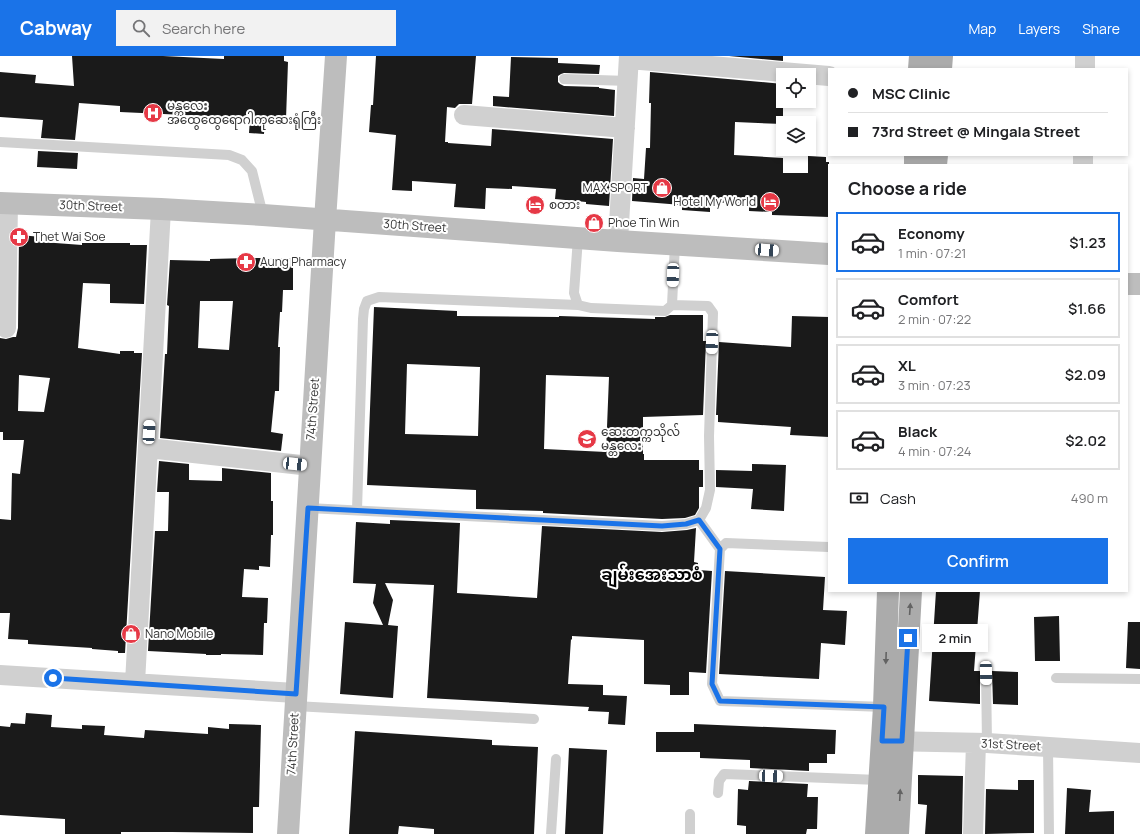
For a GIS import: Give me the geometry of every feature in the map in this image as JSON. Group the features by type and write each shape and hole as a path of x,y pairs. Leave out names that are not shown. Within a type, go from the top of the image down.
{"main road":[{"name":"74th Street","path":"288,834 336,56"},
{"path":"919,68 920,56"},
{"path":"941,68 942,56"},
{"name":"30th Street","path":"4,203 160,209 263,215 618,241 828,254"},
{"path":"1128,269 1140,269"},
{"path":"1128,284 1140,284"},
{"path":"888,592 884,707 892,741 898,834"},
{"path":"876,834 879,780 892,741 911,592"}],"street":[{"path":"1085,56 1085,68"},
{"path":"618,241 629,58 828,76"},
{"path":"464,115 625,128"},
{"path":"4,203 6,328"},
{"path":"135,683 160,209"},
{"path":"148,448 310,466"},
{"path":"0,675 135,683 296,700"},
{"name":"31st Street","path":"892,741 1048,747 1140,753"},
{"path":"973,834 981,744"}],"lane":[{"path":"564,79 628,81"},
{"path":"0,142 229,155 242,160 252,171 263,215"},
{"path":"578,238 574,293 578,305"},
{"path":"672,305 675,244"},
{"path":"308,508 662,526 686,524 699,520 706,508 710,490 709,436 713,313 708,306 672,305 665,311 591,308 578,305 379,298 367,301 363,319 357,510"},
{"path":"699,520 720,549 712,684 720,701 884,707"},
{"path":"720,549 726,543 828,547"},
{"path":"981,744 986,673"},
{"path":"1056,678 1140,679"},
{"path":"296,700 534,719"},
{"path":"1048,747 1049,834"},
{"path":"551,834 556,759"},
{"path":"718,794 719,781 724,774 879,780"},
{"path":"690,814 690,834"}],"building":[{"path":"72,56 163,56 224,59 224,56 284,56 284,61 288,62 286,119 265,119 264,134 249,133 250,118 120,112 120,106 79,103 75,140 41,138 43,120 0,117 0,72 36,75 35,83 74,86"},
{"path":"376,56 476,56 472,104 459,104 455,108 447,107 445,142 491,146 492,129 613,139 609,206 555,199 556,189 512,186 512,189 486,188 485,209 454,207 456,184 412,181 412,191 392,190 396,135 369,132 371,105 373,105"},
{"path":"729,56 783,56 783,61"},
{"path":"511,57 558,58 558,63 600,65 599,74 564,73 558,76 558,82 564,86 599,87 615,90 614,116 493,106 493,96 509,97"},
{"path":"650,72 776,83 776,108 783,108 783,116 776,116 776,124 735,122 734,155 783,158 783,173 808,173 808,156 826,157 826,162 829,162 828,217 772,215 772,212 749,211 749,204 710,202 710,212 682,210 682,205 632,201 633,178 644,179 646,148 650,148 651,103 649,103"},
{"path":"38,151 78,153 77,169 37,167"},
{"path":"19,235 42,237 42,242 82,245 82,243 130,243 130,245 147,245 144,304 110,303 110,284 83,283 78,348 120,354 120,351 134,351 134,353 142,353 125,653 92,648 28,644 28,640 8,639 10,613 0,613 0,519 11,520 12,473 20,474 24,440 3,440 3,432 0,432 0,338 6,339 16,337 18,328","holes":["19,375 50,378 44,412 18,411"]},
{"path":"293,258 293,290 283,290 282,312 280,312 278,347 280,347 279,391 275,391 271,432 283,434 281,451 160,438 165,354 167,354 169,306 167,305 170,260 210,261 210,259","holes":["200,301 233,301 229,350 198,348"]},
{"path":"374,307 457,311 457,316 559,316 655,319 655,317 665,317 670,315 703,315 703,341 706,341 703,415 643,417 644,460 699,460 699,470 703,470 703,487 699,487 699,508 695,515 685,518 662,519 543,513 543,511 476,509 476,490 367,485","holes":["407,364 480,367 478,436 405,434","546,375 609,377 606,452 544,449"]},
{"path":"792,316 828,317 828,437 790,435 791,427 718,422 718,415 716,415 719,342 791,347"},
{"path":"159,461 189,464 189,480 222,481 222,468 271,473 273,535 271,535 270,567 259,566 259,570 244,569 242,597 268,598 267,623 264,623 263,655 206,655 148,651 155,531 168,531 169,492 157,492"},
{"path":"752,464 786,465 784,511 751,509 753,489 716,487 716,470 752,471"},
{"path":"390,520 460,523 457,593 537,598 542,526 662,532 696,528 694,562 698,563 698,570 712,571 706,673 689,672 689,695 670,695 670,685 644,684 644,640 572,636 568,684 603,685 603,695 627,696 625,725 608,724 609,712 588,711 589,707 427,698 434,585 385,583 393,600 388,625 398,626 393,698 340,694 345,622 383,625 373,603 376,584 353,583 356,522 390,524"},
{"path":"725,571 825,577 823,610 847,611 845,645 821,643 819,679 719,674"},
{"path":"936,592 980,592 974,671 980,671 980,704 929,701"},
{"path":"1059,616 1060,661 1035,661 1034,617"},
{"path":"1128,622 1140,622 1140,669 1126,668"},
{"path":"992,671 1018,672 1018,705 993,704"},
{"path":"26,713 52,715 51,727 82,729 82,725 105,726 104,735 144,738 145,730 208,734 208,727 229,729 229,724 261,725 259,807 253,807 253,833 121,832 121,834 65,834 65,819 0,815 0,726 10,727 11,723 25,724"},
{"path":"694,724 836,730 835,754 827,754 827,763 809,763 809,771 750,768 750,760 700,758 700,752 656,752 656,732 694,732"},
{"path":"355,731 492,740 492,745 538,747 534,834 434,834 434,829 399,826 398,834 349,834"},
{"path":"569,748 607,750 603,834 565,834"},
{"path":"918,775 963,776 962,834 925,834 927,805 918,804"},
{"path":"1018,780 1034,780 1034,833 985,834 986,789 1018,790"},
{"path":"749,781 808,784 807,797 818,797 817,829 807,829 806,834 746,834 746,826 737,825 738,789 748,790"},
{"path":"1067,788 1091,790 1089,812 1114,811 1114,834 1065,834"}],"place":[{"name":"မန္တလေး အထွေထွေရောဂါကုဆေးရုံကြီး","path":"153,113"},
{"name":"MAX SPORT","path":"662,188"},
{"name":"Hotel My World","path":"770,202"},
{"name":"စတား","path":"535,205"},
{"name":"Phoe Tin Win","path":"594,223"},
{"name":"Thet Wai Soe","path":"19,237"},
{"name":"Aung Pharmacy","path":"246,262"},
{"name":"ဆေးတက္ကသိုလ် မန္တလေး","path":"587,439"},
{"name":"Nano Mobile","path":"131,634"}],"district":[{"name":"ချမ်းအေးသာစံ","path":"652,574"}],"route":[{"path":"53,678 296,694 308,508 662,526 686,524 699,520 720,549 712,684 720,701 884,707 882,741 902,741 908,638"}]}
